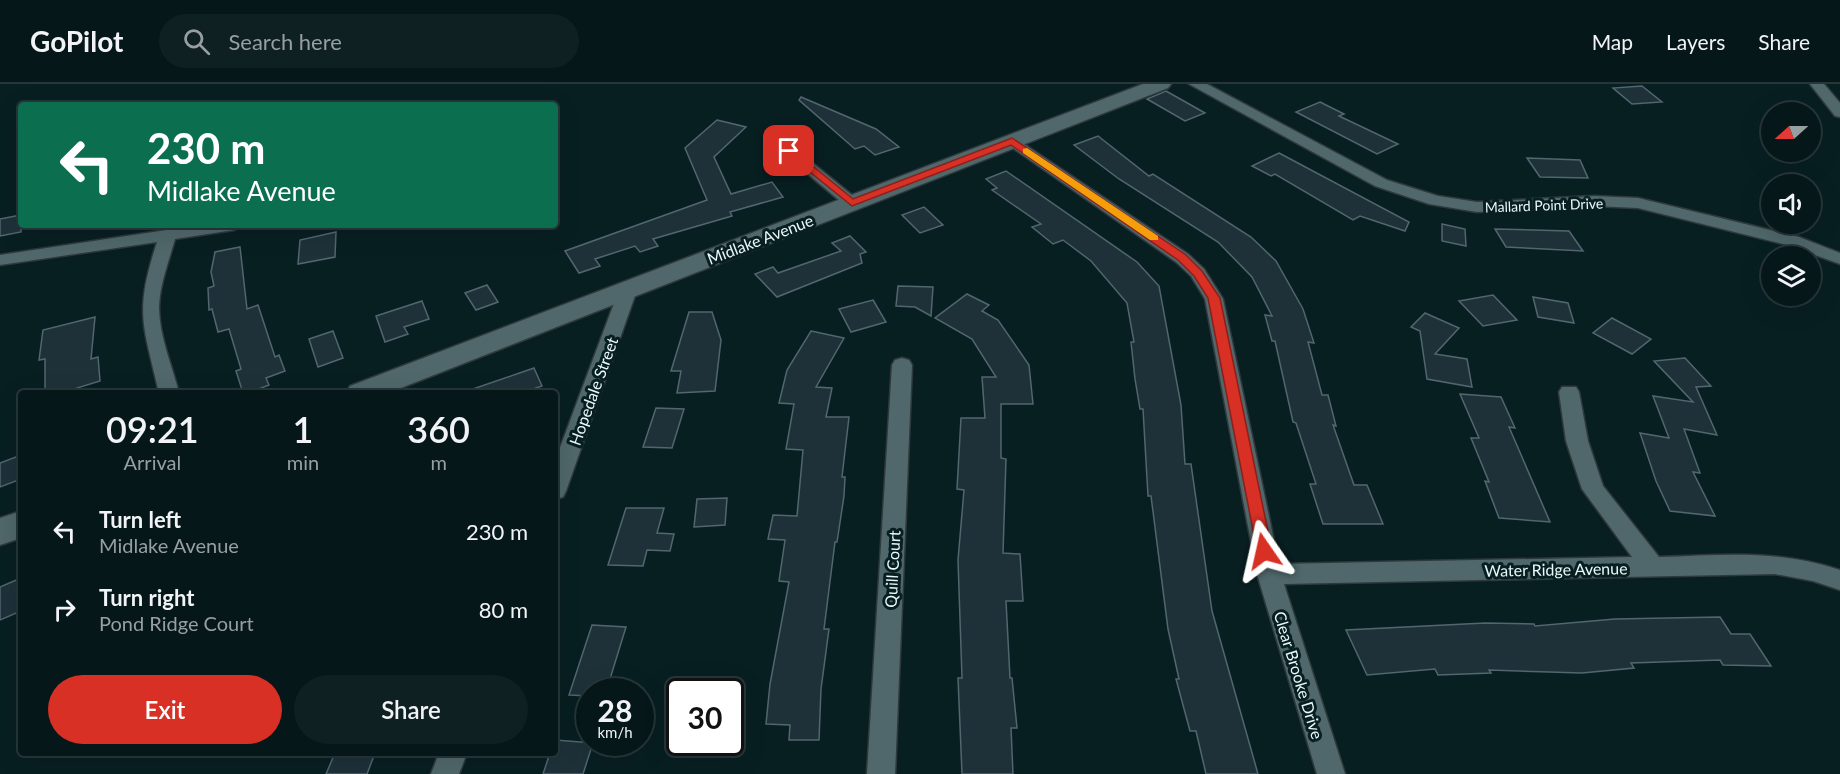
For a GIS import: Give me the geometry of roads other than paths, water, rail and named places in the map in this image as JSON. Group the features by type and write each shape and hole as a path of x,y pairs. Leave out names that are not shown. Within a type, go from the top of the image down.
{"street":[{"name":"Midlake Avenue","path":"368,390 1161,84"},
{"name":"Mallard Point Drive","path":"1196,84 1381,183 1435,201 1476,207 1594,201 1638,203 1793,241 1840,259"},
{"path":"1817,84 1840,113"},
{"name":"Clear Brooke Drive","path":"1012,141 1182,258 1198,273 1214,298 1269,574 1331,774"},
{"path":"789,151 852,203"},
{"path":"0,260 214,228"},
{"path":"168,235 152,287 150,309 156,349 168,390"},
{"name":"Hopedale Street","path":"558,483 628,290"},
{"name":"Quill Court","path":"881,774 902,365"},
{"path":"1569,392 1578,441 1593,489 1653,567"},
{"path":"0,532 18,525"},
{"name":"Water Ridge Avenue","path":"1269,574 1775,564 1814,571 1840,580"},
{"path":"445,774 452,756"}]}
